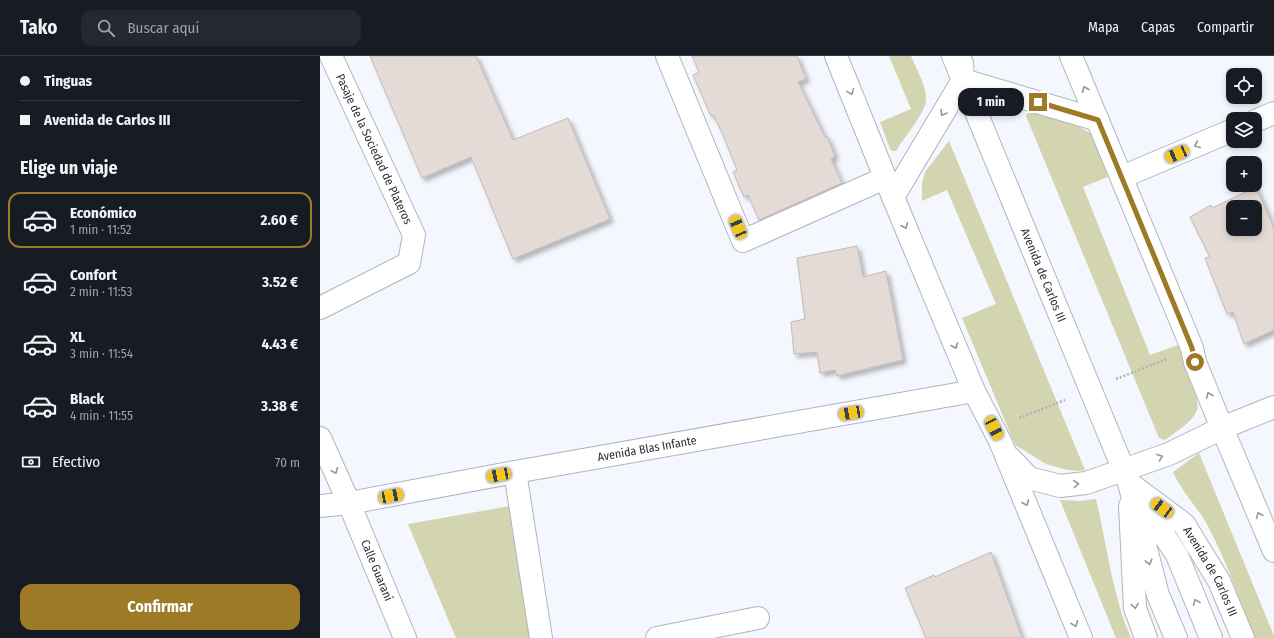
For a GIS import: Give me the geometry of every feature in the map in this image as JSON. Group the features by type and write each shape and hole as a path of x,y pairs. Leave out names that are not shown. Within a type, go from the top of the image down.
{"street":[{"name":"Pasaje de la Sociedad de Plateros","path":"320,308 409,263 414,235 331,56"},
{"path":"666,56 744,241 889,187 963,80 1098,120"},
{"path":"836,56 974,391 1003,448 1081,638"},
{"name":"Avenida de Carlos III","path":"953,56 1126,477 1158,595 1176,638"},
{"name":"Avenida de Carlos III","path":"962,56 963,80"},
{"path":"1071,56 1192,348 1195,362 1222,428 1274,551"},
{"path":"1262,118 1274,113"},
{"path":"1122,177 1226,133"},
{"name":"Avenida Blas Infante","path":"320,506 349,503 515,472 974,391"},
{"path":"1003,448 1029,478 1060,486 1126,477 1222,428 1274,407"},
{"name":"Calle Guaraní","path":"320,438 349,503 405,638"},
{"path":"515,472 541,638"},
{"name":"Avenida de Carlos III","path":"1126,477 1135,608 1146,638"},
{"name":"Avenida de Carlos III","path":"1126,477 1177,555 1211,638"},
{"name":"Avenida de Carlos III","path":"1126,477 1184,524 1219,581 1243,638"},
{"path":"657,638 758,618"}],"green space":[{"path":"889,56 911,56 925,89 926,95 923,110 896,151 892,151 890,149 880,122 911,109"},
{"path":"1029,110 1063,118 1092,134 1108,177 1083,187 1150,355 1178,345 1194,387 1198,404 1195,414 1183,427 1165,440 1159,438 1026,116"},
{"path":"949,141 1085,470 1077,471 1063,469 1046,464 1015,445 962,318 996,304 947,190 922,201 922,183 925,172"},
{"path":"1199,453 1274,638 1255,638 1216,541 1173,472"},
{"path":"1096,499 1114,587 1124,621 1131,638 1116,638 1060,500 1079,501"},
{"path":"510,506 532,638 456,638 408,524"}],"building":[{"path":"370,56 476,56 513,140 568,118 610,219 513,259 471,157 422,178"},
{"path":"692,56 797,56 806,79 798,82 825,137 827,136 835,156 831,159 842,183 759,220 748,195 744,197 733,172 737,170 725,140 714,115 711,116 693,75 699,72"},
{"path":"1246,192 1258,192 1262,200 1229,200"},
{"path":"1226,201 1226,236 1262,236 1262,201 1274,228 1274,330 1244,344 1233,312 1227,314 1205,258 1210,257 1190,217 1211,205 1212,208"},
{"path":"857,246 863,277 886,271 903,360 837,376 835,370 820,373 817,352 794,354 791,322 805,319 797,258"},
{"path":"991,552 1022,638 926,638 905,588 934,575 935,577"}],"route":[{"path":"1038,102 1098,120 1192,348 1195,362"}]}
